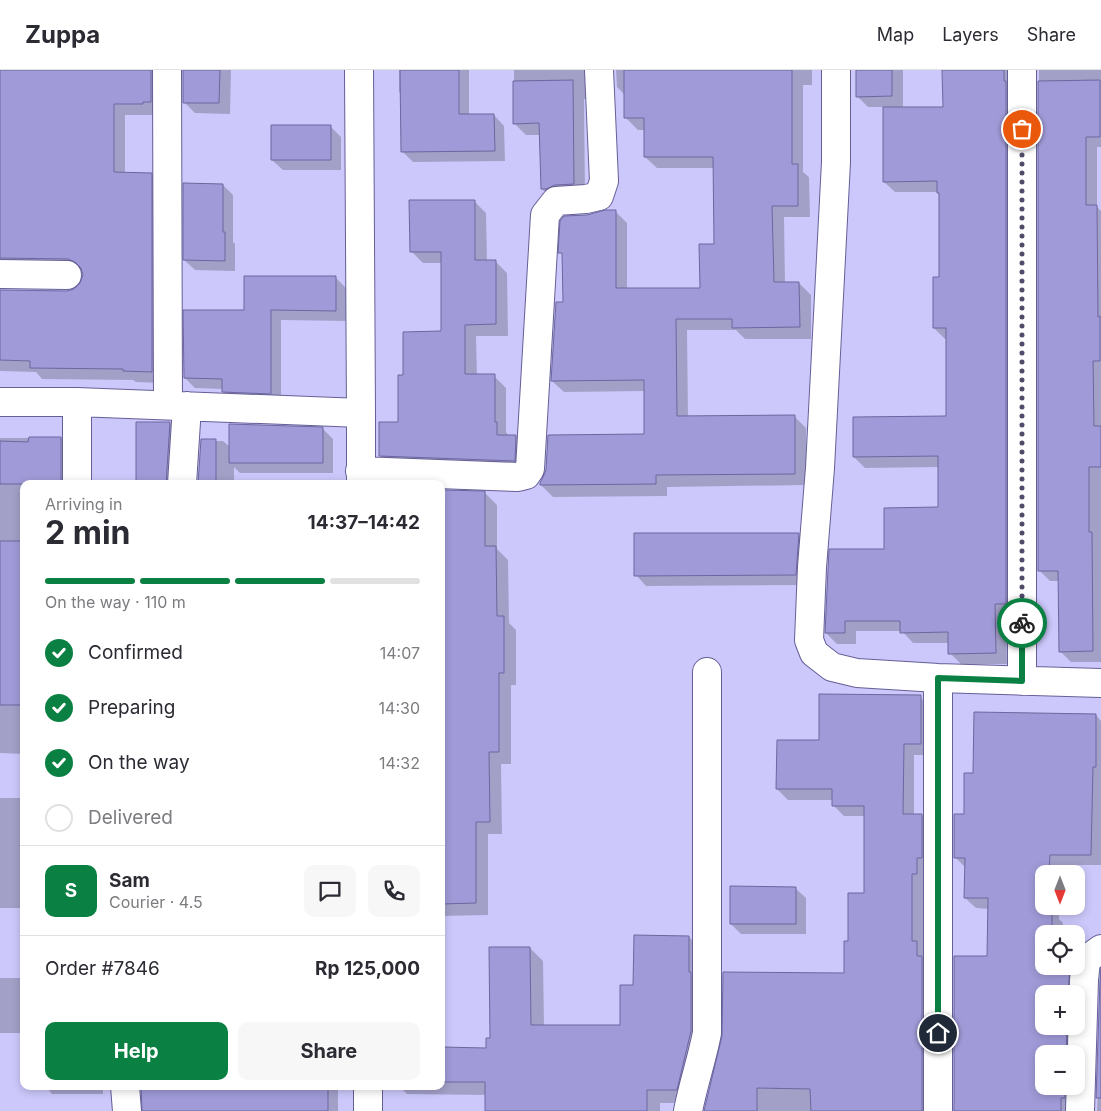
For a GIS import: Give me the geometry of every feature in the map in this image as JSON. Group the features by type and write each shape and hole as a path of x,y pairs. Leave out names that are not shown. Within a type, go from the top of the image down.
{"street":[{"path":"167,70 177,406 182,480"},
{"path":"359,70 361,478 518,477 526,475 530,469 545,215 556,201 599,196 604,181 599,70"},
{"path":"836,70 836,162 809,640 814,653 832,667 857,674 1101,683"},
{"path":"1022,70 1022,681"},
{"path":"0,274 67,275"},
{"path":"0,402 77,402 361,413"},
{"path":"77,402 77,480"},
{"path":"688,1111 707,1033 707,672"},
{"path":"938,678 938,1111"},
{"path":"1080,1111 1086,960 1101,949"},
{"path":"125,1090 126,1111"},
{"path":"368,1090 368,1111"}],"building":[{"path":"0,70 151,70 151,102 143,102 143,104 114,104 114,172 152,173 152,372 123,371 123,369 30,368 30,361 0,360 0,290 67,291 74,289 80,283 83,275 81,268 75,262 68,259 0,258"},
{"path":"183,70 220,70 219,103 183,103"},
{"path":"400,70 459,70 459,114 494,114 495,151 401,152"},
{"path":"624,70 792,70 792,164 798,164 798,206 772,206 774,282 799,282 800,327 732,328 732,319 676,319 677,416 795,415 795,474 656,475 656,484 540,485 546,470 548,435 644,434 644,380 551,381 556,302 563,302 562,253 558,253 560,221 564,216 587,215 605,210 616,210 616,288 700,288 699,244 714,244 713,157 644,157 644,118 624,118"},
{"path":"856,70 892,70 892,96 856,97"},
{"path":"942,70 1004,70 1004,81 1006,81 1006,604 995,604 996,653 948,654 948,632 900,633 900,621 845,621 845,633 825,633 829,549 884,549 884,508 938,507 938,456 853,457 853,417 946,416 946,328 933,328 933,277 939,277 939,193 937,193 937,181 883,182 883,107 943,107"},
{"path":"573,80 574,184 555,185 541,189 539,123 513,124 513,81"},
{"path":"1100,80 1100,137 1086,137 1086,205 1097,205 1098,317 1100,316 1100,361 1093,361 1094,426 1101,426 1101,467 1089,467 1089,532 1092,532 1093,651 1059,652 1058,571 1038,571 1038,81"},
{"path":"271,125 331,125 331,160 271,160"},
{"path":"183,183 223,184 225,261 183,260"},
{"path":"409,200 475,200 475,260 496,260 496,324 465,325 465,374 495,374 495,422 497,422 497,435 516,435 515,461 379,456 379,422 398,422 398,375 403,375 403,332 441,331 441,252 410,252"},
{"path":"244,276 336,276 336,311 271,310 271,394 222,392 222,379 184,378 183,310 244,310"},
{"path":"136,422 170,422 166,480 136,480"},
{"path":"229,424 323,427 323,463 229,463"},
{"path":"29,437 61,437 61,480 20,480 20,484 0,484 0,441 28,442"},
{"path":"201,439 216,439 216,480 198,480"},
{"path":"445,490 485,491 485,546 496,546 497,616 504,616 504,673 499,673 499,752 489,752 490,822 476,822 476,903 445,904"},
{"path":"634,533 799,533 796,575 634,576"},
{"path":"0,541 20,541 20,705 0,705"},
{"path":"819,694 921,695 921,744 904,744 903,814 922,814 922,858 917,858 917,874 912,874 912,941 917,941 917,956 922,956 922,1111 811,1111 810,1089 757,1088 757,1111 704,1111 722,1036 723,972 844,973 844,941 848,941 848,893 864,893 864,806 832,806 832,789 776,789 777,740 819,740"},
{"path":"974,712 1096,714 1096,767 1093,767 1091,855 1050,855 1049,865 1035,865 1035,915 1052,915 1052,925 1035,925 1035,975 1069,975 1069,985 1035,985 1035,1035 1067,1035 1066,1045 1035,1045 1035,1095 1065,1095 1065,1098 1061,1098 1061,1111 954,1111 954,956 987,956 988,898 964,898 965,858 954,858 954,814 964,814 964,773 973,773"},
{"path":"730,886 796,887 796,924 730,924"},
{"path":"634,935 689,936 691,1031 677,1090 647,1090 647,1111 485,1111 485,1082 445,1082 445,1047 486,1048 486,1038 490,1038 489,947 530,947 531,1025 620,1025 620,985 633,985"},
{"path":"1101,968 1101,1098 1096,1098 1100,981"},
{"path":"141,1090 328,1090 328,1111 142,1111"}],"way so far":[{"path":"1022,129 1022,623"}],"route":[{"path":"938,1033 938,678 1022,681 1022,623"}]}
